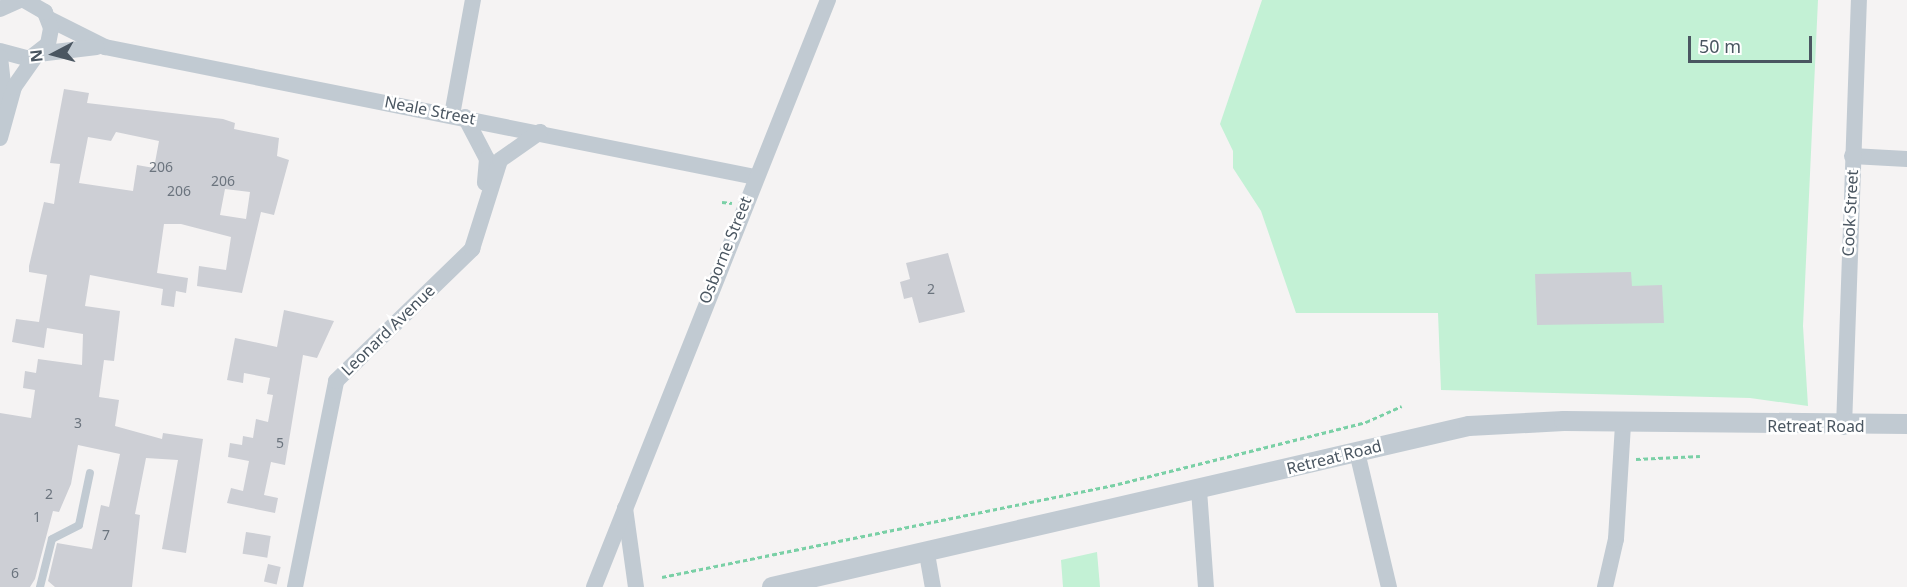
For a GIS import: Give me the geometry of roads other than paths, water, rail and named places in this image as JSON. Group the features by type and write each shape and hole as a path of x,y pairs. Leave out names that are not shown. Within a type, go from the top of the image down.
{"street":[{"path":"458,116 473,0"},
{"name":"Osborne Street","path":"594,587 625,501 828,0"},
{"name":"Cook Street","path":"1844,427 1859,0"},
{"name":"Neale Street","path":"9,3 45,10 105,46"},
{"path":"0,138 4,115 21,72 50,36 45,10"},
{"name":"Neale Street","path":"0,51 20,60 37,55 105,46 755,177"},
{"path":"0,57 4,115"},
{"name":"Leonard Avenue","path":"458,116 484,152 488,192"},
{"name":"Leonard Avenue","path":"295,587 336,381 472,249 488,192 502,156 540,132"},
{"path":"1852,156 1907,159"},
{"path":"1605,587 1617,531 1623,423"},
{"name":"Retreat Road","path":"772,587 927,554 1485,424 1623,423 1844,427 1907,424"},
{"path":"1357,452 1389,587"},
{"path":"1199,490 1206,587"},
{"name":"Osborne Street","path":"625,501 636,587"},
{"path":"927,554 933,587"}],"lane":[{"path":"40,587 52,539 79,525 90,473"}]}
